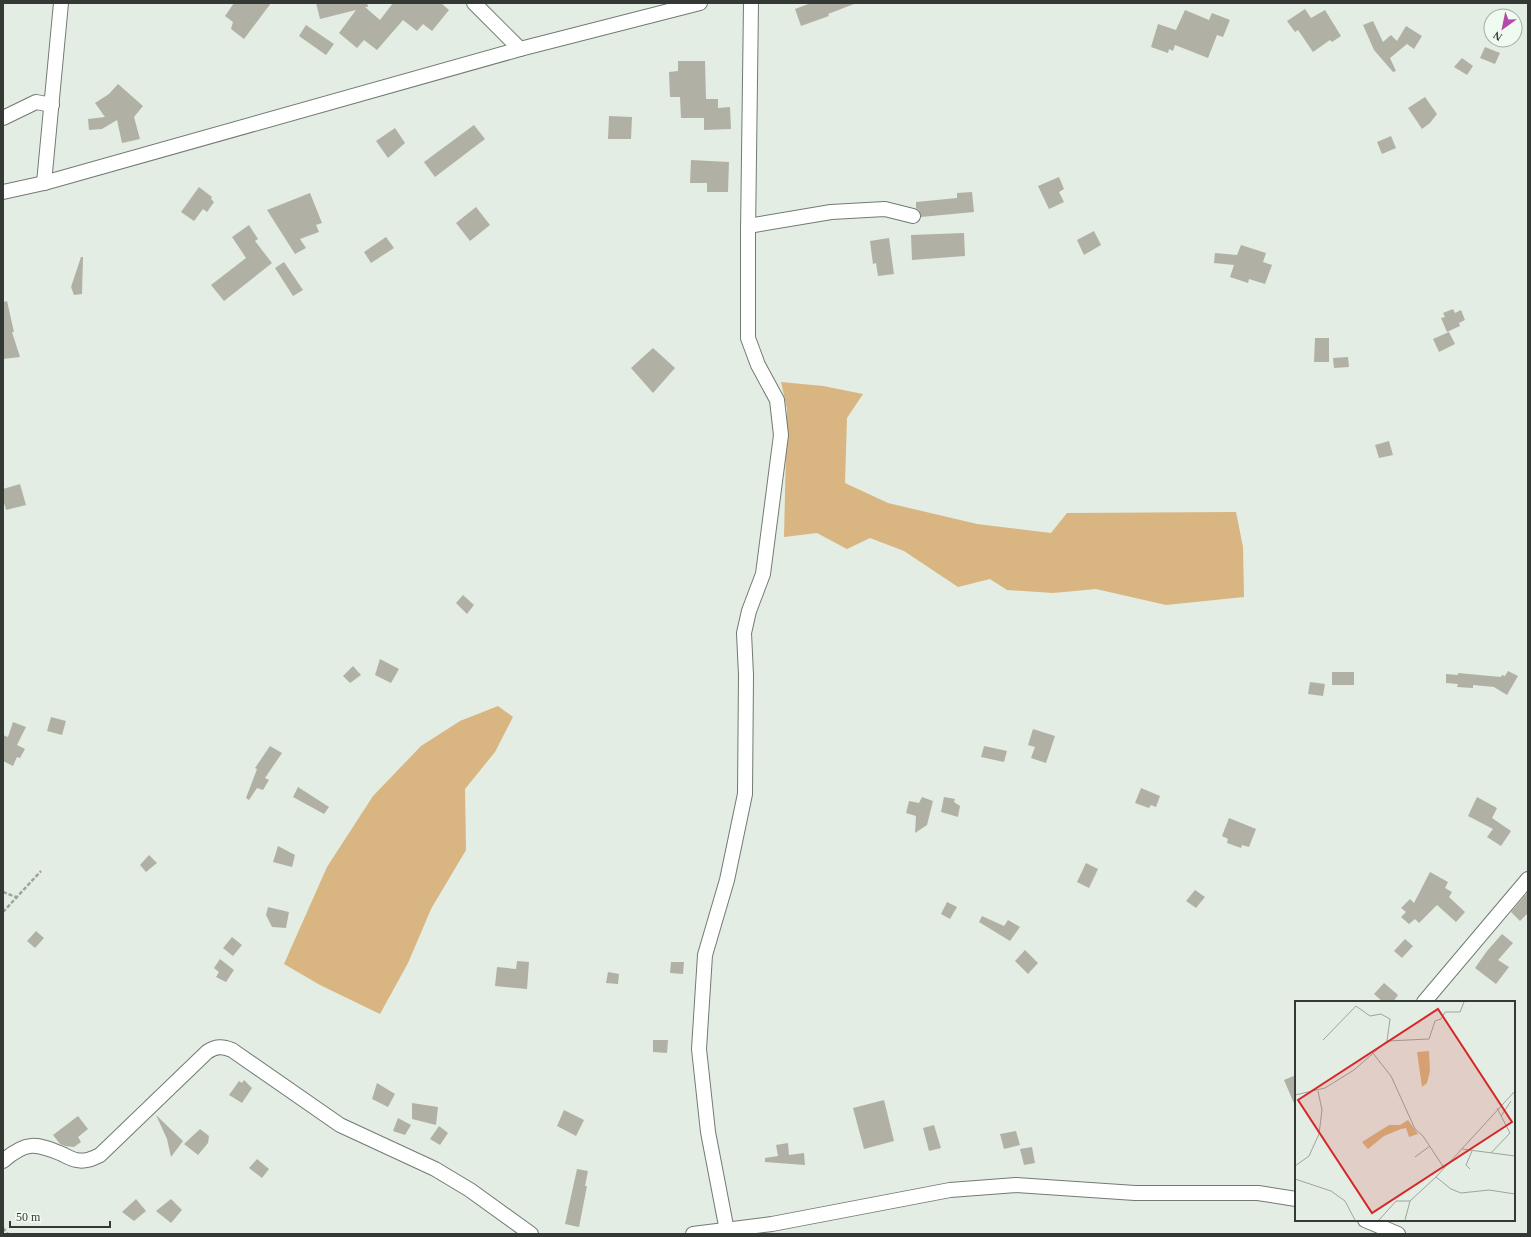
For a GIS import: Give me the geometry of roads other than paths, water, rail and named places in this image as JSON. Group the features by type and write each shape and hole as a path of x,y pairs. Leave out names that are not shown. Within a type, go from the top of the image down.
{"street":[{"path":"44,183 61,3"},
{"path":"474,3 520,49"},
{"path":"3,192 44,183 520,49 700,3"},
{"path":"727,1231 708,1132 699,1049 705,955 727,880 745,794 746,675 744,633 749,611 764,574 781,435 776,400 758,365 748,338 751,3"},
{"path":"3,118 36,102 52,105"},
{"path":"748,226 831,212 886,209 913,216"},
{"path":"1425,1001 1528,880"},
{"path":"3,1161 20,1149 40,1145 76,1160 87,1161 100,1155 207,1052 214,1047 221,1046 232,1050 340,1125 435,1169 470,1190 531,1234"},
{"path":"693,1234 727,1231 950,1190 1016,1185 1135,1193 1258,1193 1295,1199"},
{"path":"1367,1221 1398,1234"}]}
